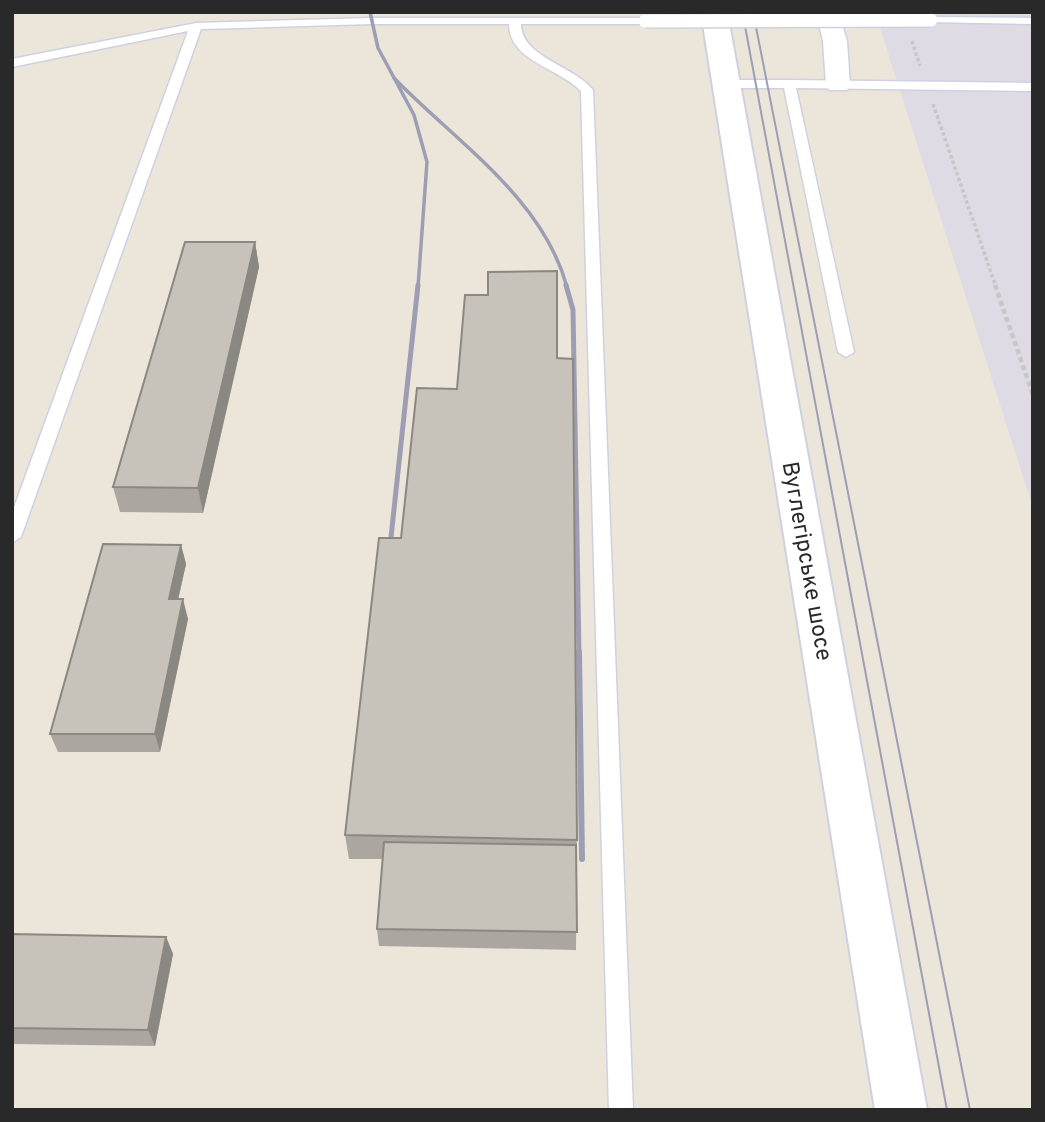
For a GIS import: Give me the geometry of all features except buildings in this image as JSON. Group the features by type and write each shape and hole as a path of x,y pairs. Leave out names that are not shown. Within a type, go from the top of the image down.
{"street":[{"name":"Вуглегірське шосе","path":"714,12 901,1110"},
{"path":"827,12 835,41 838,85"}],"lane":[{"path":"12,63 196,26 515,20 1033,21"},
{"path":"515,20 512,35 516,43 524,50 573,74 587,90 621,1110"},
{"path":"12,537 196,26"},
{"path":"727,84 1033,87"},
{"path":"789,84 846,352"}],"path":[{"path":"910,37 1033,395"}],"shaded area":[{"path":"875,12 1033,12 1033,508"}],"tram line":[{"path":"753,12 970,1110"},
{"path":"745,26 947,1110"}],"railway":[{"path":"370,12 378,48 394,78"},
{"path":"394,78 518,198 555,255 567,287"},
{"path":"394,78 414,115 427,162 418,287"},
{"path":"389,556 418,285"},
{"path":"566,285 573,310 579,654"},
{"path":"579,652 582,859"}]}
